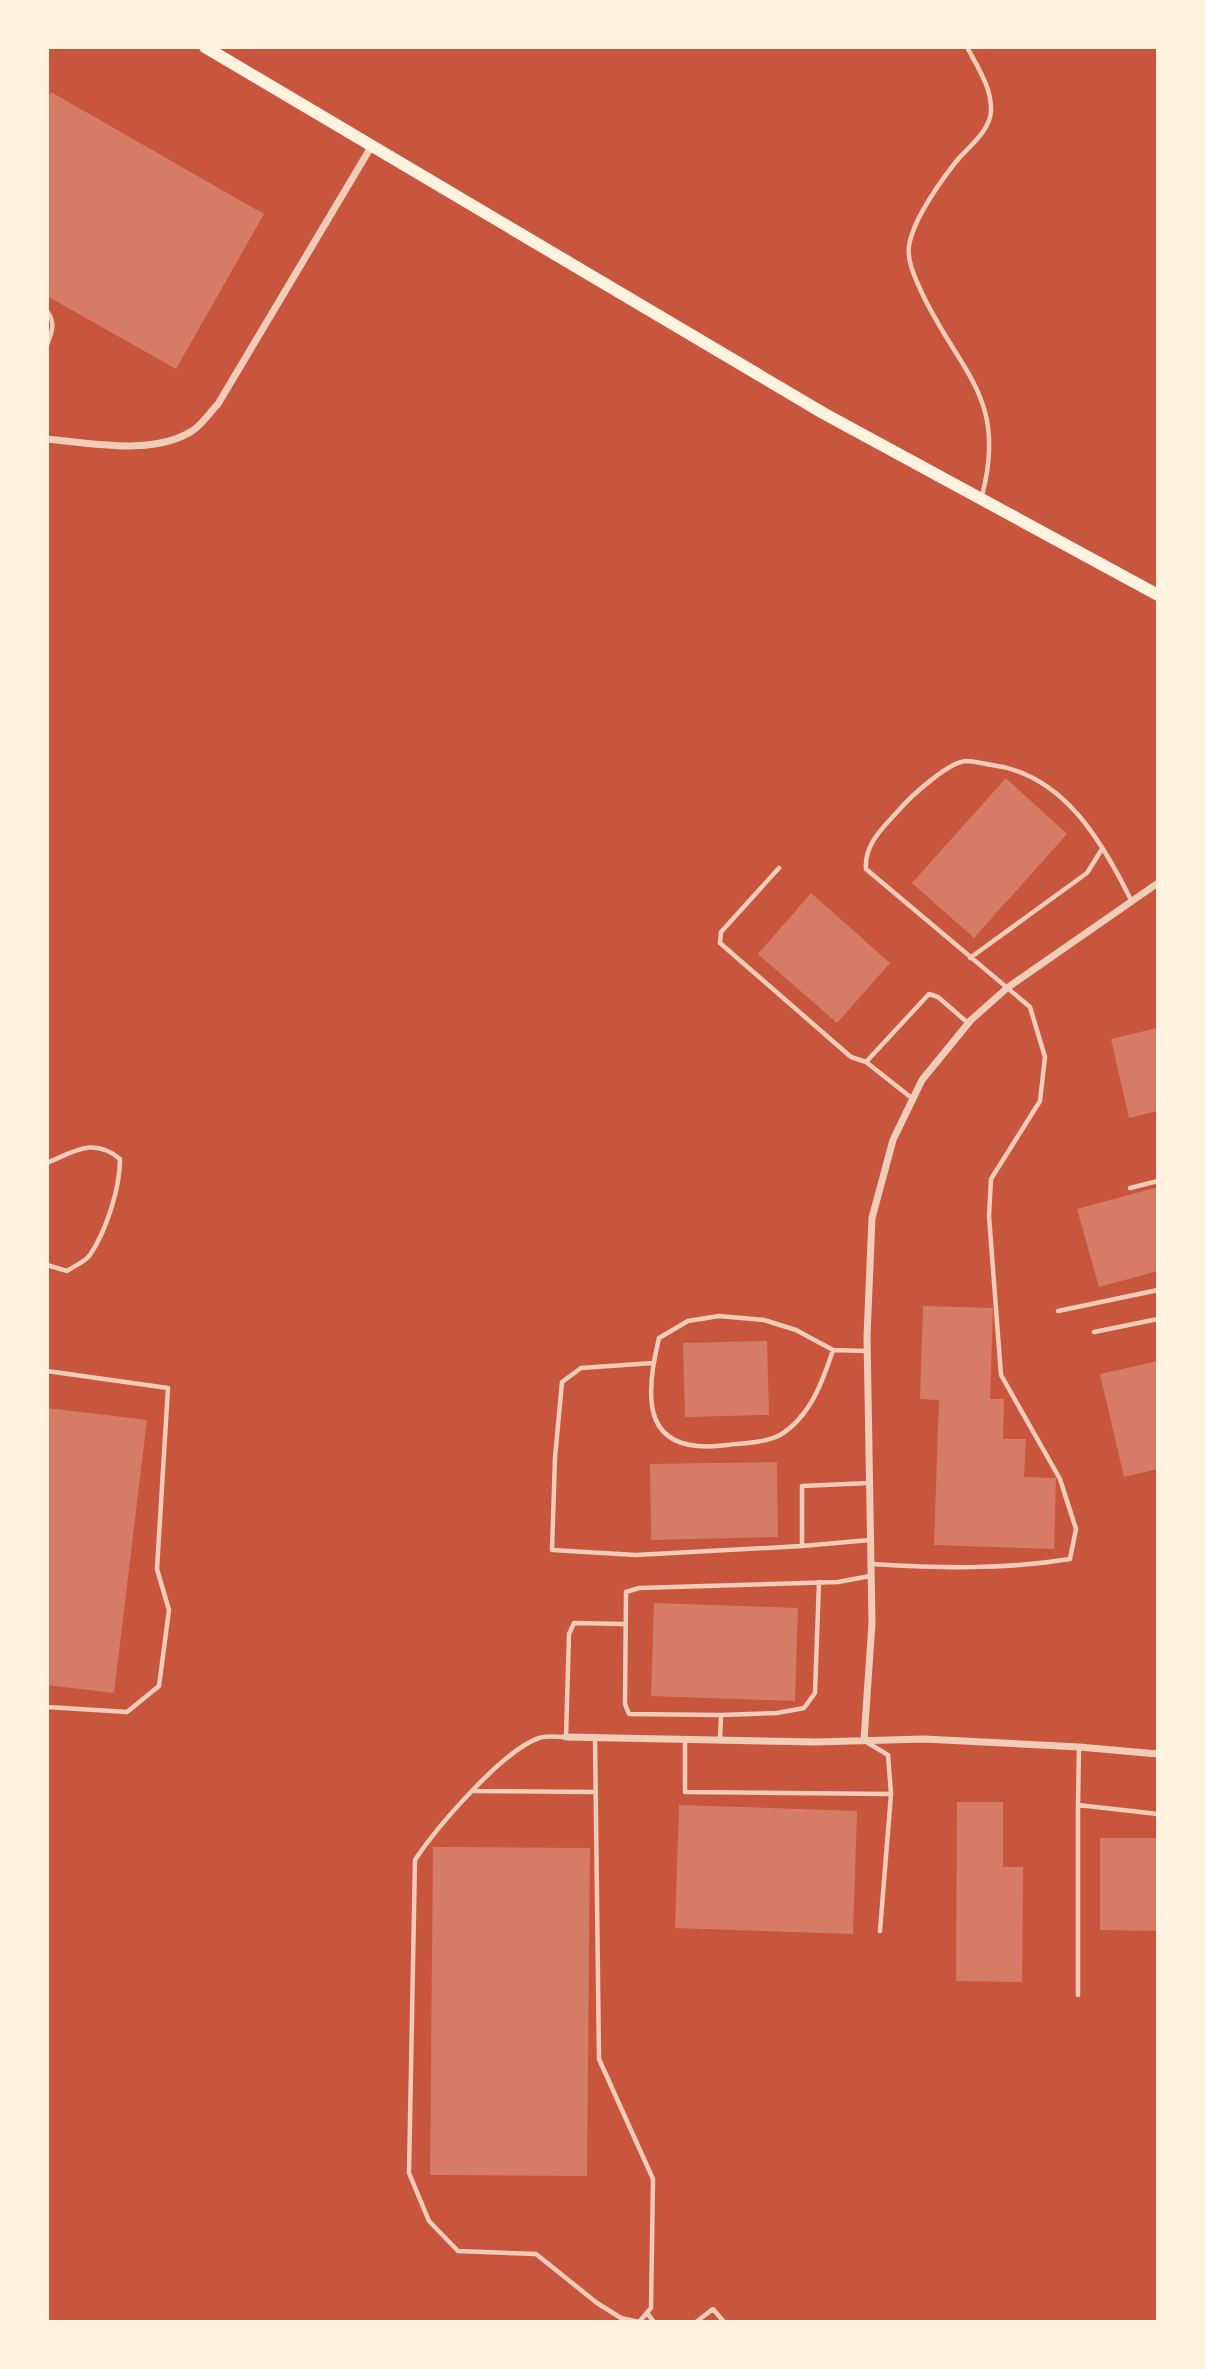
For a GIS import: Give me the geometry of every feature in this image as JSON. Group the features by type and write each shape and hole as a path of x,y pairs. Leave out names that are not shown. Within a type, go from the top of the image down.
{"main road":[{"path":"205,47 823,413 1158,595"}],"street":[{"path":"47,439 135,445 170,442 194,430 218,404 372,147"},
{"path":"864,1740 872,1623 867,1351 872,1218 893,1140 922,1080 968,1023 1007,988 1158,883"},
{"path":"566,1737 924,1739 1079,1746 1158,1754"}],"lane":[{"path":"967,47 984,79 992,112 984,131 934,192 909,245 911,270 928,306 978,388 988,415 991,446 981,499"},
{"path":"47,311 52,318 53,330 47,345"},
{"path":"871,1564 962,1569 1022,1567 1070,1559 1076,1529 1060,1479 1001,1376 989,1216 991,1179 1040,1101 1045,1057 1030,1007 866,869 865,859 870,844 904,804 945,770 964,761 1013,768 1057,792 1077,814 1102,849 1131,900"},
{"path":"970,958 1087,873 1102,849"},
{"path":"779,868 721,932 720,943 851,1057 866,1062 913,1099"},
{"path":"866,1062 929,994 938,997 968,1023"},
{"path":"47,1163 86,1145 108,1149 120,1159 120,1170 105,1224 89,1258 67,1271 47,1265"},
{"path":"1130,1188 1158,1181"},
{"path":"1058,1311 1158,1290"},
{"path":"833,1350 814,1399 780,1435 761,1441 716,1447 682,1445 666,1437 652,1411 653,1363 659,1338 688,1321 719,1316 764,1320 796,1330 833,1350 867,1351"},
{"path":"1094,1332 1158,1319"},
{"path":"653,1363 581,1368 562,1382 555,1458 552,1550 636,1555 870,1540"},
{"path":"47,1371 168,1388 157,1569 169,1611 159,1686 127,1712 47,1707"},
{"path":"802,1546 802,1486 869,1483"},
{"path":"819,1582 815,1693 804,1708 777,1713 722,1715 629,1714 625,1704 626,1592 639,1588 819,1582 871,1576"},
{"path":"595,1737 599,2059 653,2179 651,2308 639,2322 621,2318 597,2303 536,2254 458,2251 429,2221 409,2174 415,1860 431,1836 474,1791 520,1749 540,1737 566,1737 569,1634 574,1623 624,1624"},
{"path":"720,1739 722,1715"},
{"path":"685,1738 685,1792 891,1794"},
{"path":"864,1740 888,1755 891,1794 880,1931"},
{"path":"1077,1995 1079,1746"},
{"path":"474,1791 596,1792"},
{"path":"1078,1805 1158,1814"},
{"path":"696,2322 713,2309 724,2322"},
{"path":"647,2313 654,2322"}],"building":[{"path":"51,92 264,214 176,369 47,296 47,99"},
{"path":"1006,778 1067,834 974,938 912,883"},
{"path":"811,893 890,963 837,1023 758,954"},
{"path":"1157,1028 1158,1111 1129,1118 1111,1039"},
{"path":"1158,1187 1158,1271 1099,1287 1077,1209"},
{"path":"923,1306 993,1308 990,1399 1004,1399 1003,1439 1026,1439 1024,1477 1056,1478 1054,1549 934,1545 939,1400 920,1399"},
{"path":"767,1341 769,1415 685,1417 683,1343"},
{"path":"1158,1361 1158,1469 1124,1477 1100,1374"},
{"path":"47,1408 147,1420 114,1693 47,1685"},
{"path":"777,1462 778,1537 651,1540 650,1464"},
{"path":"654,1603 798,1608 795,1701 651,1696"},
{"path":"957,1802 1003,1802 1003,1867 1023,1867 1022,1982 956,1981"},
{"path":"679,1805 857,1811 853,1934 675,1928"},
{"path":"1100,1838 1158,1838 1158,1931 1100,1930"},
{"path":"433,1847 590,1848 587,2176 430,2175"}]}
